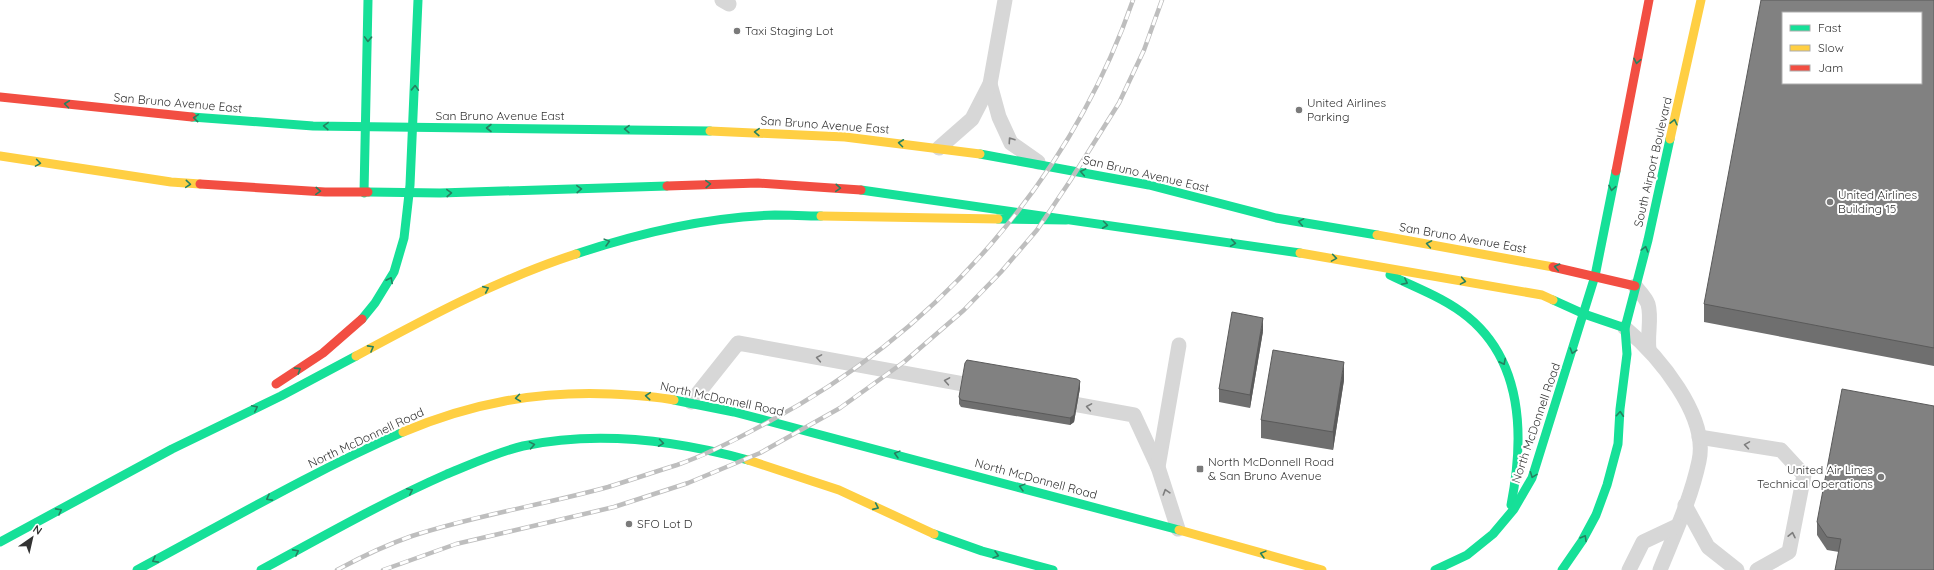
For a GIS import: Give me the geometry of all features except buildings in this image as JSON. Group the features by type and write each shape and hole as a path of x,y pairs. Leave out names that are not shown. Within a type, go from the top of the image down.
{"main road":[{"path":"364,193 368,0"},
{"path":"267,390 334,346 361,320 387,286 399,259 405,231 410,193 414,127 418,0"},
{"path":"1584,314 1595,276 1649,0"},
{"name":"South Airport Boulevard","path":"1625,328 1648,240 1701,0"},
{"name":"San Bruno Avenue East","path":"0,97 180,116 283,124 365,127 753,132 845,137 940,148 1040,164 1149,185 1276,218 1537,263 1635,286"},
{"path":"0,156 171,182 364,193 728,184 785,184 906,195 1066,220 1224,241 1370,264 1542,295 1584,314 1625,328 1628,354 1620,409 1618,444 1607,485 1596,515 1582,541 1562,570"},
{"path":"0,542 170,450 315,379 428,316 472,295 557,259 628,237 686,224 774,215 1066,220"},
{"path":"1370,264 1440,300 1467,317 1479,328 1500,357 1514,389 1519,419 1517,469 1513,496 1507,520"},
{"name":"North McDonnell Road","path":"1435,570 1447,566 1482,544 1496,533 1516,507 1532,478 1584,314"},
{"name":"North McDonnell Road","path":"137,570 330,467 397,434 455,412 492,402 550,394 620,393 690,402 757,418 1178,529 1322,570"},
{"path":"170,450 248,402"},
{"path":"261,570 394,498 479,461 531,445 582,438 609,438 683,446 722,453 757,462 840,490 958,544 1053,570"}],"lane":[{"path":"940,148 972,119 990,84 1006,0"},
{"path":"990,84 999,117 1011,143 1040,164"},
{"path":"1635,286 1648,304 1649,349"},
{"path":"1625,328 1649,349 1669,376 1690,409 1699,437 1699,460 1685,505 1660,570"},
{"path":"690,402 738,343 995,390"},
{"path":"1158,467 1179,345"},
{"path":"1041,398 1134,415 1158,467 1178,529"},
{"path":"1699,437 1780,450 1804,475 1788,552 1757,570"},
{"path":"1685,505 1708,547 1737,570"},
{"path":"1629,570 1643,542 1677,526"}],"railway":[{"path":"337,570 355,560 412,536 460,522 608,487 689,461 748,433 831,385 888,343 942,296 991,244 1035,188 1074,129 1106,66 1133,0"},
{"path":"383,570 456,544 614,507 688,483 760,453 840,408 904,362 964,310 1001,272 1037,230 1119,103 1144,50 1162,0"}],"traffic: fast":[{"path":"364,193 368,0"},
{"path":"362,319 375,303 394,272 404,238 410,185 418,0"},
{"path":"192,117 313,126 710,131"},
{"path":"1562,570 1582,541 1596,515 1607,485 1618,444 1620,409 1627,354 1625,328 1648,240 1670,139"},
{"path":"980,154 1149,185 1276,218 1377,235"},
{"path":"1435,570 1467,555 1493,534 1514,509 1532,478 1595,276 1616,171"},
{"path":"368,192 440,193 667,186"},
{"path":"861,190 1300,253"},
{"path":"576,254 624,239 674,227 724,219 775,215 821,216"},
{"path":"998,219 1066,220"},
{"path":"1390,275 1450,304 1459,310 1468,317 1486,336 1500,356 1510,379 1518,429 1518,454 1511,505"},
{"path":"1553,300 1584,314 1625,328"},
{"path":"0,542 172,449 281,396 356,356"},
{"path":"674,400 734,412 1179,530"},
{"path":"137,570 269,498 369,447 403,432"},
{"path":"261,570 353,520 423,485 485,458 523,446 551,441 608,438 693,447 748,460"},
{"path":"934,534 982,551 1053,570"}],"traffic: slow":[{"path":"1670,139 1701,0"},
{"path":"710,131 845,137 980,154"},
{"path":"0,156 171,182 200,184"},
{"path":"821,216 998,219"},
{"path":"1377,235 1553,267"},
{"path":"1300,253 1542,295 1553,300"},
{"path":"356,356 437,313 492,287 519,275 576,254"},
{"path":"403,432 454,413 480,406 531,397 611,394 674,400"},
{"path":"748,460 839,490 934,534"},
{"path":"1179,530 1322,570"}],"traffic: jam":[{"path":"1616,171 1649,0"},
{"path":"0,97 192,117"},
{"path":"667,186 758,183 861,190"},
{"path":"200,184 325,192 368,192"},
{"path":"1553,267 1635,286"},
{"path":"276,384 323,353 362,319"}],"place":[{"name":"Taxi Staging Lot","path":"737,31"},
{"name":"United Airlines Parking","path":"1299,110"},
{"name":"United Airlines Building 15","path":"1830,202"},
{"name":"North McDonnell Road & San Bruno Avenue","path":"1200,469"},
{"name":"United Air Lines Technical Operations","path":"1881,477"},
{"name":"SFO Lot D","path":"629,524"}]}
